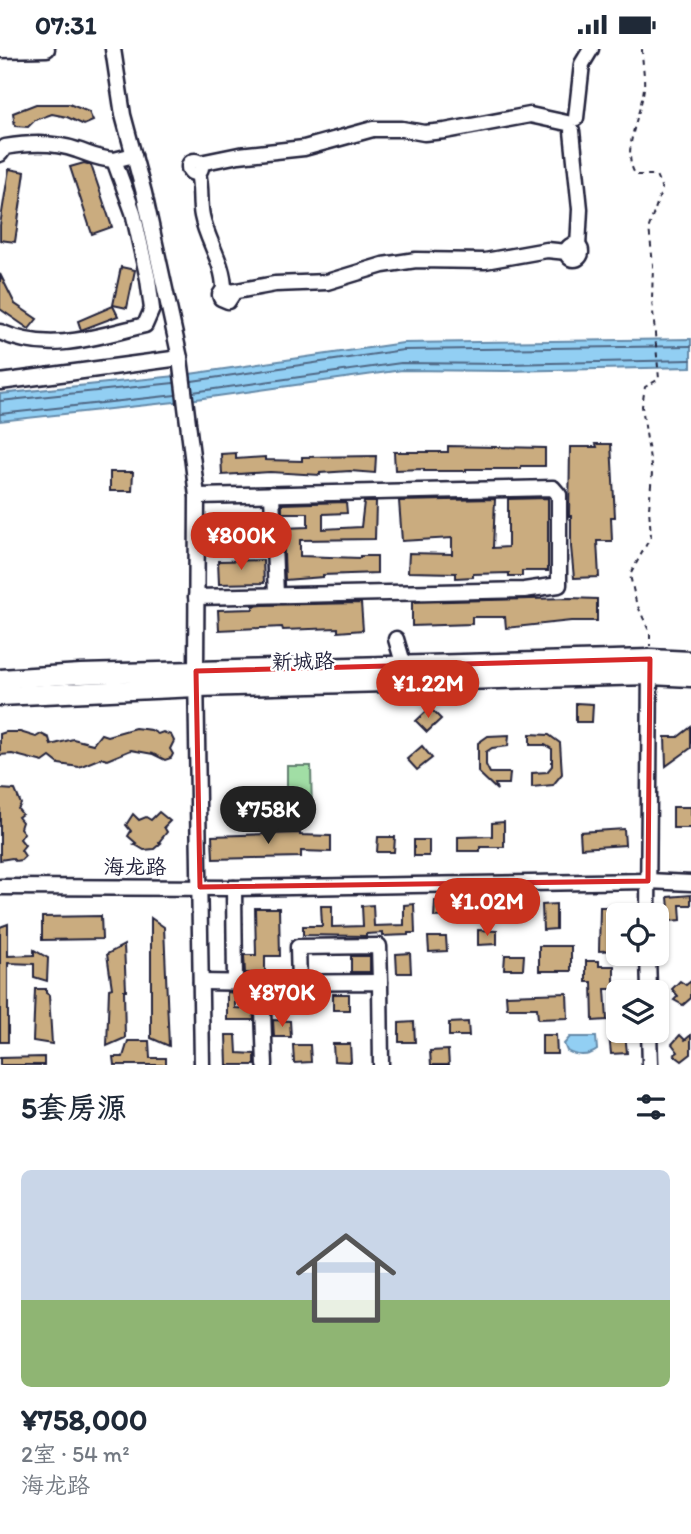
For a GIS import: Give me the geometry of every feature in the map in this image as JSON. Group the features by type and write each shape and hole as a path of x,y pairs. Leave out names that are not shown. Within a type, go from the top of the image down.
{"main road":[{"name":"新城路","path":"0,678 196,679 650,668 691,661"},
{"name":"新城路","path":"0,696 196,679 404,666 650,668 691,677"}],"street":[{"path":"0,50 47,49"},
{"path":"113,49 123,115 180,358 197,496 196,679 202,1065"},
{"path":"572,124 530,115 424,133 402,129 373,129 304,148 239,155 199,168 201,215 227,291 327,282 383,265 416,260 485,261 547,250 573,250 580,209 572,124 582,64 591,49"},
{"path":"0,154 5,146 47,145 76,149 95,159 114,160 134,155"},
{"path":"0,332 19,340 69,344 145,325 152,309 148,279 133,212 114,160"},
{"path":"0,382 180,358"},
{"path":"196,597 524,590 559,585 559,495 553,488 197,496"},
{"path":"272,495 276,595"},
{"path":"396,639 404,666"},
{"path":"648,903 650,668"},
{"name":"海龙路","path":"0,887 234,888 648,881 691,883"},
{"path":"234,888 235,983"},
{"path":"299,983 298,947 379,946 381,1065"},
{"path":"201,982 380,982"},
{"path":"262,983 265,1065"},
{"path":"649,1043 650,1065"}],"path":[{"path":"642,49 644,88 629,155 630,167 636,175 656,175 663,189 649,227 659,379 645,387 642,406 652,473 649,509 651,536 630,575 636,602 650,633 650,668"}],"highlighted area":[{"path":"650,659 648,881 200,887 196,671"}],"green space":[{"path":"287,766 311,766 312,815 287,815"}],"water":[{"path":"691,339 691,367 402,370 175,402 0,421 0,394 176,376 403,343"},
{"path":"570,1037 596,1037 597,1050 582,1055 567,1051 564,1044"}],"building":[{"path":"36,104 69,104 89,112 93,121 84,125 52,114 35,120 28,127 15,126 13,113"},
{"path":"84,163 91,165 112,227 92,234 70,167"},
{"path":"9,169 25,172 15,242 0,240"},
{"path":"121,267 135,270 127,308 113,305"},
{"path":"0,274 15,304 37,319 29,329 0,309"},
{"path":"113,306 118,316 81,330 78,321"},
{"path":"596,444 611,444 615,517 611,517 612,541 597,541 599,577 574,578 569,516 570,447 597,447"},
{"path":"448,446 545,448 545,466 466,471 395,470 394,452 448,452"},
{"path":"236,453 236,459 265,457 265,460 302,461 302,457 376,456 375,473 350,471 320,475 270,472 222,475 221,454"},
{"path":"110,472 133,472 132,491 110,491"},
{"path":"548,498 548,571 522,571 522,576 509,576 509,573 473,574 473,577 456,578 456,573 408,572 409,553 452,554 452,538 402,541 399,501 495,499 493,548 508,547 508,499"},
{"path":"346,502 347,513 323,514 323,529 361,527 364,502 376,502 375,539 300,540 300,556 377,556 377,573 323,575 285,580 283,528 308,527 308,513 282,513 282,504"},
{"path":"260,515 261,538 216,539 215,516"},
{"path":"263,560 264,583 219,584 218,561"},
{"path":"597,599 597,621 506,628 505,617 472,617 472,624 412,626 412,602"},
{"path":"361,603 363,630 283,630 282,627 219,630 218,610 253,609 253,606 263,605"},
{"path":"576,703 593,704 592,722 576,722"},
{"path":"430,708 441,719 427,732 416,721"},
{"path":"691,727 691,748 666,766 665,737 678,737"},
{"path":"135,728 171,735 174,741 170,749 173,754 171,758 165,760 153,754 131,750 79,767 59,764 50,757 43,762 12,754 0,755 0,734 6,732 20,732 36,737 41,734 49,738 51,745 73,739 93,744 101,734 107,736"},
{"path":"530,734 549,735 560,743 562,774 553,785 532,787 532,773 547,772 552,766 552,749 545,745 530,745"},
{"path":"509,735 508,746 492,748 486,752 486,765 490,773 510,773 509,784 495,784 497,790 478,772 478,743 488,736"},
{"path":"422,746 432,758 417,770 407,759"},
{"path":"0,789 15,790 21,804 18,809 22,814 18,817 24,833 20,839 25,845 21,850 25,856 21,860 0,860"},
{"path":"673,807 691,807 691,828 673,828"},
{"path":"159,812 170,821 164,827 167,832 154,849 144,850 128,836 131,831 126,825 133,814 139,820 146,817 151,820"},
{"path":"504,822 504,847 458,851 458,837 492,836 492,823"},
{"path":"624,829 625,845 581,848 580,832"},
{"path":"300,833 331,836 331,852 301,851 301,857 213,859 212,836"},
{"path":"378,837 395,837 394,852 377,852"},
{"path":"414,840 429,840 429,856 414,856"},
{"path":"691,895 691,905 680,905 681,920 670,921 668,897"},
{"path":"435,901 456,902 455,916 434,917"},
{"path":"502,902 521,902 523,917 502,918"},
{"path":"414,904 415,933 408,935 303,935 303,926 322,926 321,906 332,906 332,927 363,926 362,906 373,905 374,926 404,925 404,905"},
{"path":"556,904 556,929 543,930 542,905"},
{"path":"600,907 606,907 606,951 599,951"},
{"path":"255,908 279,908 280,956 265,956 265,973 245,973 244,955 256,955"},
{"path":"101,916 102,939 42,940 42,917"},
{"path":"151,918 164,927 169,1046 151,1038"},
{"path":"8,924 8,956 34,955 34,950 48,958 47,981 34,977 34,964 8,963 8,1042 0,1042 0,927"},
{"path":"478,930 497,931 497,944 478,945"},
{"path":"428,937 446,937 447,951 429,952"},
{"path":"124,945 125,1038 107,1046 109,989 112,988 107,954"},
{"path":"539,946 571,946 571,971 539,971"},
{"path":"410,953 411,973 397,973 396,954"},
{"path":"505,955 524,955 523,969 504,969"},
{"path":"351,956 370,956 370,972 351,972"},
{"path":"586,961 599,961 599,966 614,966 614,980 606,980 606,1020 593,1021 592,982 586,982"},
{"path":"680,981 686,985 691,981 691,998 683,1005 674,1000 678,996 672,989"},
{"path":"35,989 46,989 49,995 52,1044 33,1041"},
{"path":"227,992 235,993 235,1008 253,1009 254,1020 227,1020"},
{"path":"567,993 568,1018 538,1019 537,1008 507,1008 506,995"},
{"path":"333,994 349,994 349,1010 333,1010"},
{"path":"273,1020 290,1021 291,1037 274,1037"},
{"path":"414,1022 415,1042 399,1042 399,1023"},
{"path":"468,1022 469,1036 449,1036 449,1023"},
{"path":"226,1035 236,1035 237,1053 255,1054 255,1065 227,1065"},
{"path":"542,1035 556,1035 557,1054 542,1054"},
{"path":"680,1035 685,1040 691,1035 691,1054 682,1061 674,1055 678,1052 672,1044"},
{"path":"128,1041 149,1041 150,1058 166,1058 166,1065 114,1065 113,1057 123,1057"},
{"path":"610,1043 626,1043 627,1053 611,1054"},
{"path":"333,1044 350,1044 351,1062 334,1061"},
{"path":"293,1045 310,1045 311,1062 294,1063"},
{"path":"448,1050 449,1065 431,1065 430,1051"},
{"path":"44,1057 44,1065 0,1065 0,1058"}]}
